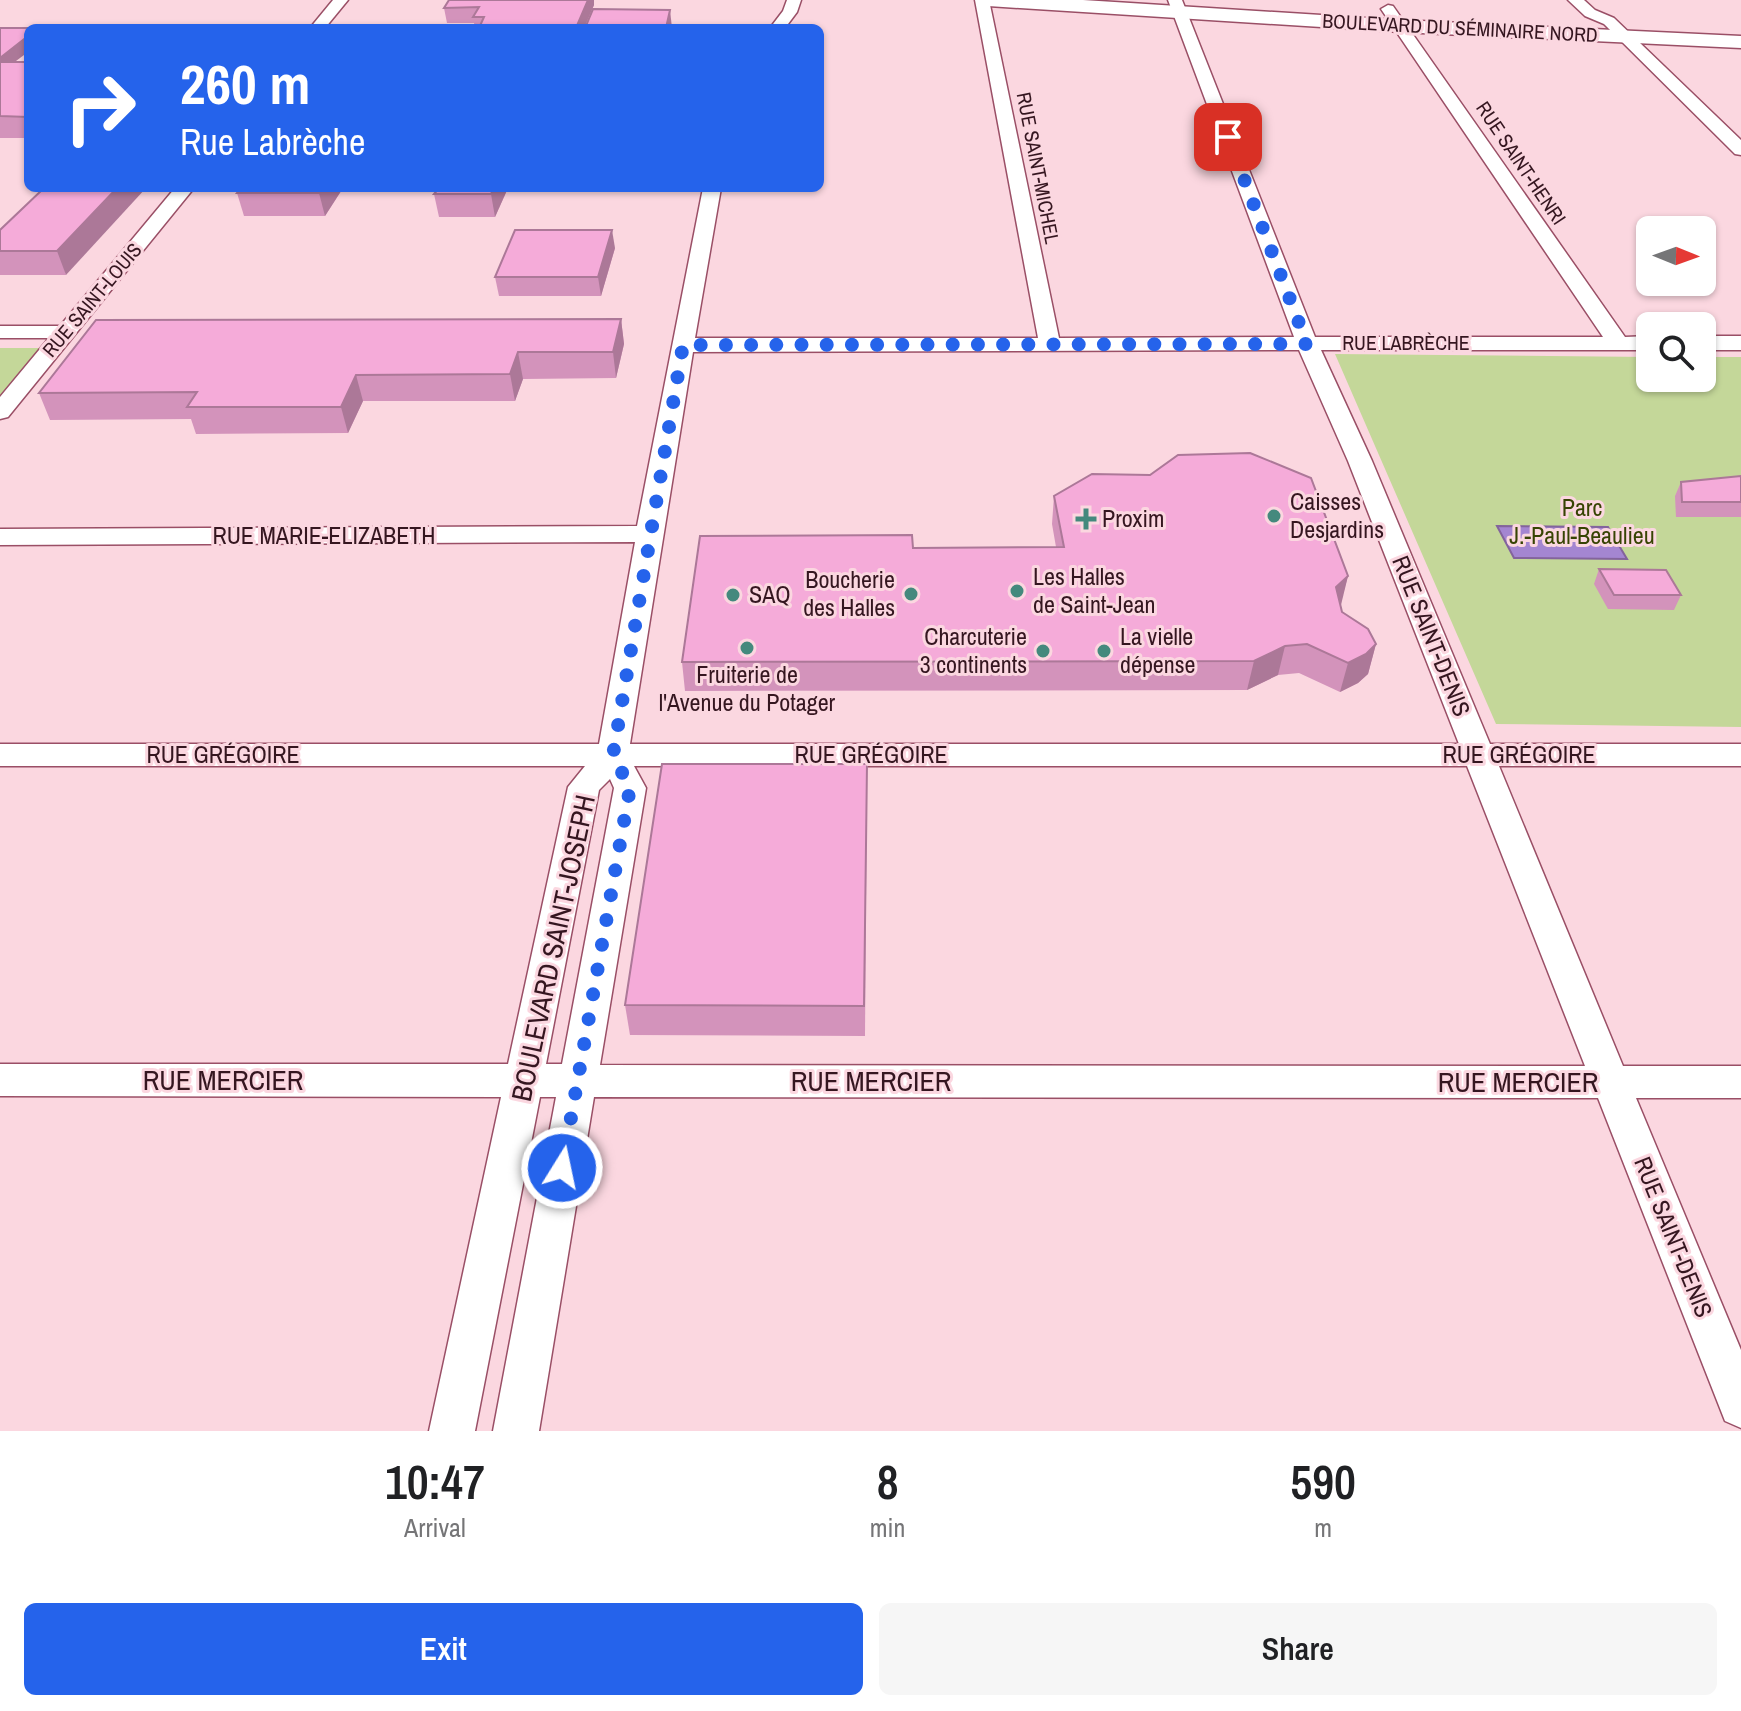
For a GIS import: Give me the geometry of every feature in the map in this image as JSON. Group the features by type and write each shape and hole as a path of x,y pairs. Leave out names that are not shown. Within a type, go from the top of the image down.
{"main road":[{"name":"BOULEVARD DU SÉMINAIRE NORD","path":"985,0 1185,4 1394,17 1625,37 1741,42"},
{"name":"BOULEVARD DU SÉMINAIRE NORD","path":"1394,17 1741,26"}],"street":[{"path":"320,24 341,0"},
{"path":"780,24 790,12 794,0"},
{"name":"RUE SAINT-MICHEL","path":"985,0 1050,345"},
{"path":"1575,0 1590,13 1609,21 1741,150"},
{"path":"1601,0 1614,13 1609,21"},
{"name":"RUE SAINT-DENIS","path":"1185,4 1307,344 1360,461 1741,1405"},
{"name":"RUE SAINT-HENRI","path":"1394,17 1618,342"},
{"name":"RUE SAINT-LOUIS","path":"0,412 182,192"},
{"path":"613,755 649,534 711,192"},
{"path":"0,332 59,340"},
{"path":"0,348 59,340"},
{"name":"RUE LABRÈCHE","path":"683,345 1636,343"},
{"path":"1716,343 1741,343"},
{"name":"RUE MARIE-ELIZABETH","path":"0,537 649,534"},
{"name":"RUE GRÉGOIRE","path":"0,755 1741,755"},
{"name":"BOULEVARD SAINT-JOSEPH","path":"452,1431 584,787 613,755 630,788 516,1431"},
{"name":"RUE MERCIER","path":"0,1080 1741,1082"}],"green space":[{"path":"0,348 56,348 0,415"},
{"name":"Parc J.-Paul-Beaulieu","path":"1335,354 1636,357 1636,392 1716,392 1716,357 1741,357 1741,727 1496,724"}],"shaded area":[{"path":"1497,526 1608,527 1627,559 1514,558"}],"building":[{"path":"449,0 588,0 578,24 481,24 484,17 473,17 479,7 444,8"},
{"path":"593,9 670,10 667,24 587,24"},
{"path":"0,28 24,28 24,39 0,58"},
{"path":"0,62 24,62 24,117 0,116"},
{"path":"40,192 113,192 57,251 0,251 0,230"},
{"path":"238,192 320,192 319,193"},
{"path":"436,192 492,192 491,194 434,194"},
{"path":"515,230 612,230 598,277 495,277"},
{"path":"621,319 613,352 518,352 510,374 356,375 341,407 187,407 197,392 39,393 96,320"},
{"name":"Les Halles de Saint-Jean","path":"1250,453 1311,478 1348,576 1336,587 1342,612 1368,629 1376,644 1366,654 1348,663 1307,644 1285,646 1254,661 682,662 700,536 912,535 913,548 1064,547 1054,496 1092,474 1150,475 1178,455"},
{"path":"1741,476 1741,502 1682,502 1681,482"},
{"path":"1599,569 1666,570 1681,595 1614,595"},
{"path":"662,764 867,764 864,1006 625,1005"}],"place":[{"name":"Caisses Desjardins","path":"1274,516"},
{"name":"Proxim","path":"1086,519"},
{"name":"Les Halles de Saint-Jean","path":"1017,591"},
{"name":"Boucherie des Halles","path":"911,594"},
{"name":"SAQ","path":"733,595"},
{"name":"Fruiterie de l'Avenue du Potager","path":"747,648"},
{"name":"Charcuterie 3 continents","path":"1043,651"},
{"name":"La vielle dépense","path":"1104,651"}],"route":[{"path":"562,1168 630,788 613,755 683,345 1307,344 1228,137"}]}
